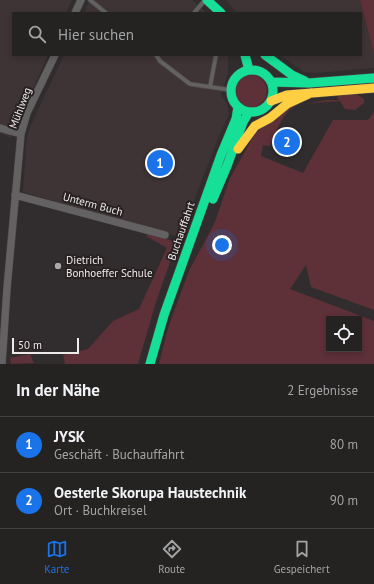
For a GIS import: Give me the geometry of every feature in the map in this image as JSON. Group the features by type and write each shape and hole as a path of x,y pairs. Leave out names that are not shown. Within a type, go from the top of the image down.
{"main road":[{"path":"206,0 220,12"},
{"path":"245,56 249,70"},
{"path":"267,56 292,75 309,83"},
{"path":"271,101 274,92 272,82 268,76 262,72 249,70 238,75 234,79 230,90 234,102 238,107 249,112 262,110 271,101 287,95 374,88"},
{"path":"272,82 309,83 374,78"},
{"path":"227,166 255,126 270,118 287,104 311,93"},
{"name":"Buchauffahrt","path":"150,364 164,315 196,231 221,155 236,119 238,107"},
{"path":"196,231 227,166 243,122 249,112"}],"street":[{"path":"75,12 81,0"},
{"name":"Mühlweg","path":"2,364 20,134 27,113 55,56"},
{"path":"0,128 20,134"},
{"name":"Unterm Buch","path":"15,195 165,235"}],"lane":[{"path":"90,0 105,12"},
{"path":"195,12 206,0"},
{"path":"157,56 160,61 190,84 230,90"},
{"path":"210,87 216,56"}],"shaded area":[{"path":"0,0 72,0 66,12 12,12 12,56 48,56 11,138 0,133"},
{"path":"90,0 192,0 206,12 84,12"},
{"path":"226,0 360,0 374,55 374,68 316,73 304,72 281,56 362,56 362,12 236,12"},
{"path":"360,0 374,0 374,55"},
{"path":"64,56 228,56 228,72 221,95 227,104 229,114 180,237 23,192 27,137 30,127"},
{"path":"248,75 254,75 264,82 267,91 266,97 260,104 254,107 248,107 238,100 235,94 235,88 242,78"},
{"path":"353,92 364,99 364,103 355,110 345,109 340,101 305,104 326,100 339,100 337,97 345,93"},
{"path":"297,106 290,110 282,119 270,146 263,145 261,156 303,173 333,120 368,120 374,112 374,310 311,287 306,265 290,289 361,316 326,316 326,352 362,352 362,316 374,321 374,364 159,364 168,328 189,271 215,222 230,178 255,134 263,126 291,107"},
{"path":"147,234 177,242 156,302 138,364 65,364 63,355 88,349 113,321 139,309 167,248 146,236"},
{"path":"30,354 34,363 11,364 10,358"}],"traffic: fast":[{"path":"207,0 220,12"},
{"path":"245,56 249,70"},
{"path":"266,56 292,75 305,81"},
{"path":"248,70 256,70 264,73 270,79 273,91 270,103 264,109 256,112 248,112 240,109 234,103 231,95 231,87 234,79 240,73 248,70"},
{"path":"272,82 309,83 374,78"},
{"path":"150,364 164,315 221,155 236,119 238,107"},
{"path":"213,199 243,122 249,112"}],"traffic: slow":[{"path":"271,101 287,95 374,88"},
{"path":"238,149 255,126 270,118 287,104 311,93"}],"place":[{"name":"Oesterle Skorupa Haustechnik","path":"287,142"},
{"name":"JYSK","path":"160,163"},
{"name":"Dietrich Bonhoeffer Schule","path":"58,266"}]}
